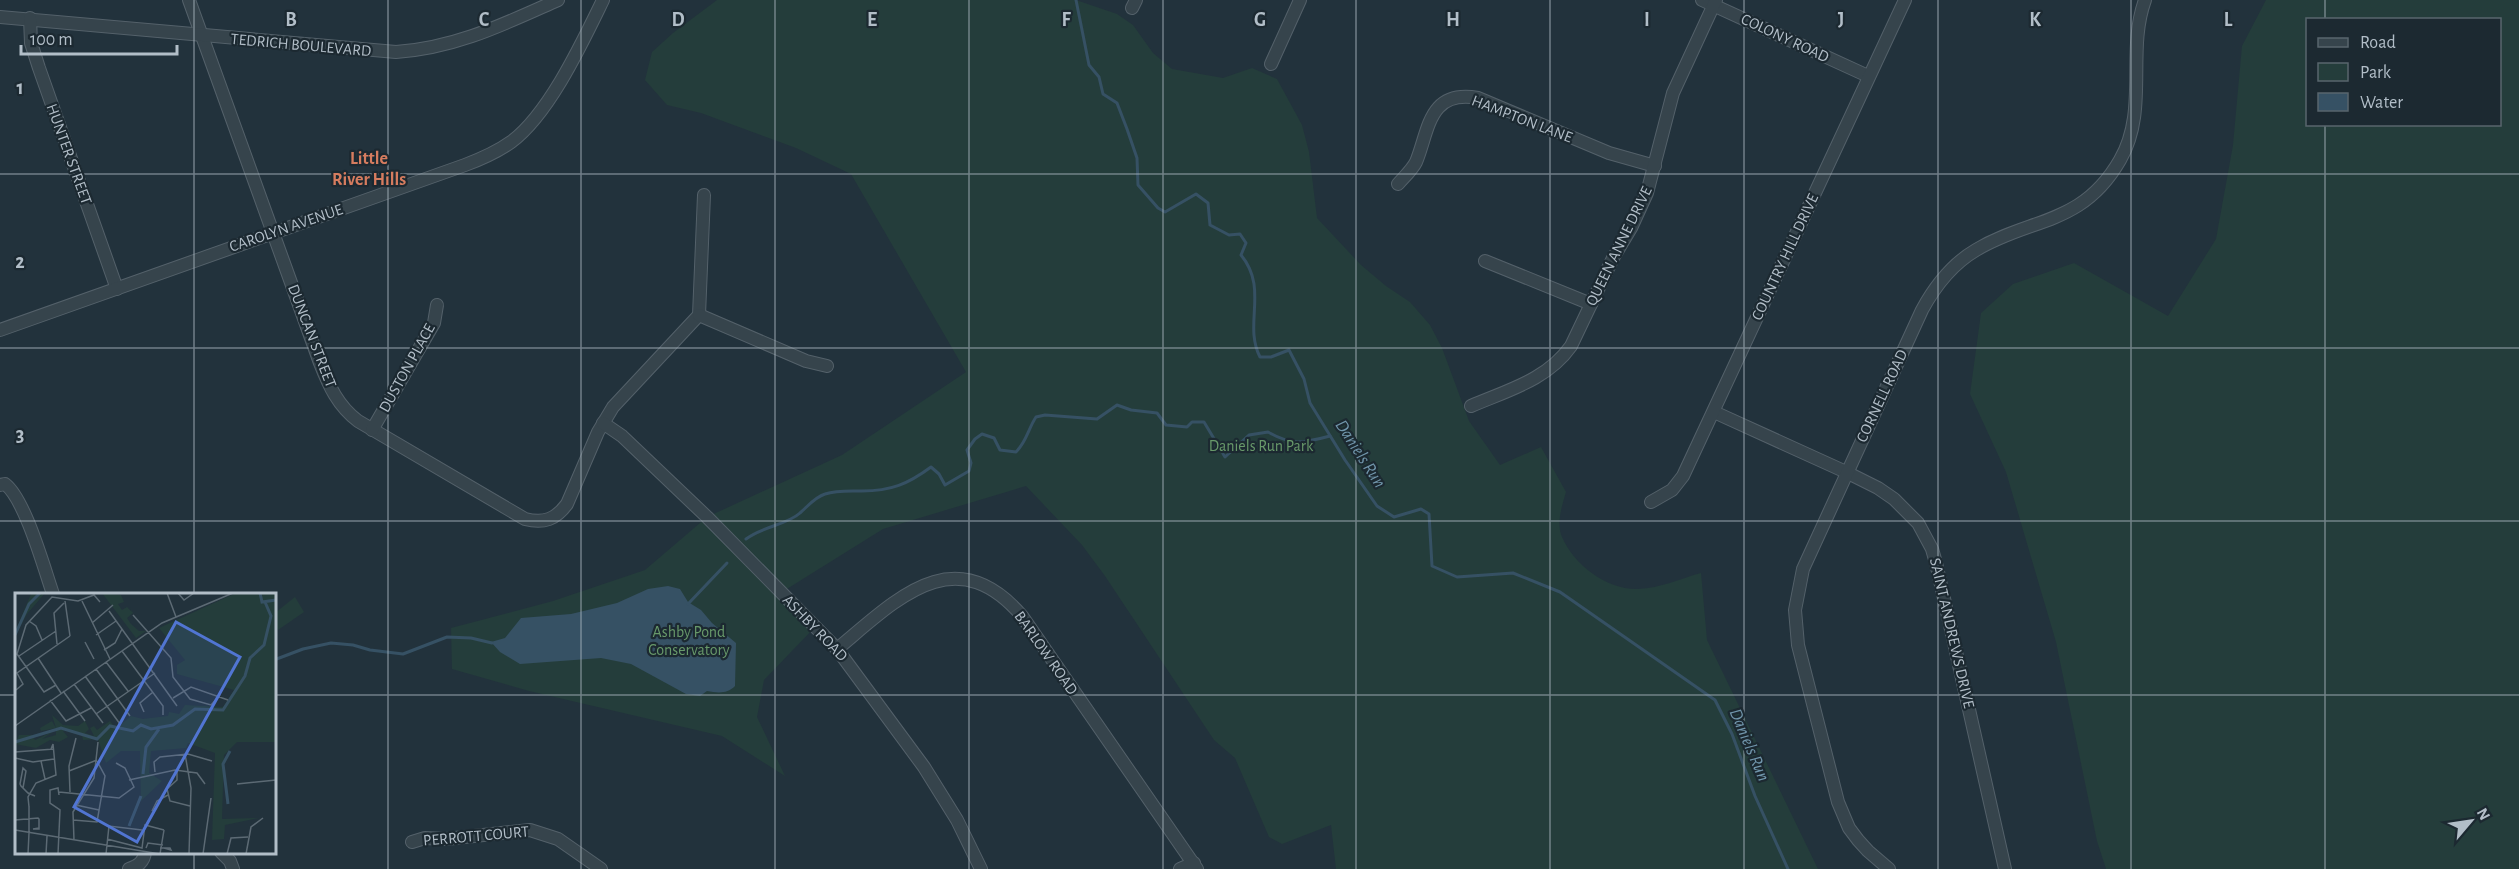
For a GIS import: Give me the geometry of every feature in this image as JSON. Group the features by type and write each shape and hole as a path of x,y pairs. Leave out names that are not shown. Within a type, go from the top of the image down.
{"street":[{"name":"DUNCAN STREET","path":"189,0 330,388 350,415 372,430 525,519 535,522 554,517 567,504 603,423 630,386 699,315"},
{"name":"TEDRICH BOULEVARD","path":"0,17 30,18 370,52 419,51 469,39 558,0"},
{"name":"CAROLYN AVENUE","path":"0,330 465,165 511,142 541,110 603,0"},
{"path":"1271,64 1300,0"},
{"name":"COUNTRY HILL DRIVE","path":"1651,502 1672,490 1683,476 1905,0"},
{"name":"CORNELL ROAD","path":"1890,869 1872,856 1858,840 1843,815 1795,627 1797,591 1803,569 1922,310 1943,277 1978,248 2055,219 2074,209 2102,185 2120,160 2136,116 2136,37 2145,0"},
{"name":"COLONY ROAD","path":"1710,2 1868,76"},
{"name":"QUEEN ANNE DRIVE","path":"1471,406 1534,380 1553,367 1571,346 1612,258 1643,203 1655,166 1673,93 1710,2"},
{"name":"HUNTER STREET","path":"30,18 31,42 39,68 117,289"},
{"name":"HAMPTON LANE","path":"1398,184 1417,159 1427,124 1432,115 1444,104 1462,97 1478,98 1609,153 1655,166"},
{"path":"704,195 699,315 806,361 827,366"},
{"path":"1485,261 1591,304"},
{"name":"DUSTON PLACE","path":"372,430 434,324 437,305"},
{"name":"SAINT ANDREWS DRIVE","path":"1714,412 1878,488 1899,503 1917,523 1932,549 2005,869"},
{"name":"ASHBY ROAD","path":"603,423 622,436 707,517 837,649 924,767 957,820 980,869"},
{"path":"0,484 5,483 13,490 21,505 53,593"},
{"name":"BARLOW ROAD","path":"837,649 903,596 925,584 943,580 961,580 997,593 1022,616 1195,866"},
{"name":"PERROTT COURT","path":"412,842 425,838 446,839 530,830 558,839 601,869"},
{"path":"129,869 138,866 145,859 146,854"},
{"path":"223,854 230,861 232,869"},
{"path":"1180,869 1195,866"}],"green space":[{"name":"Daniels Run Park","path":"717,0 1076,0 1117,14 1133,25 1153,53 1172,69 1223,78 1252,68 1277,79 1302,125 1309,152 1317,218 1361,265 1410,302 1430,325 1442,348 1469,421 1500,465 1541,447 1566,492 1560,514 1560,532 1575,557 1593,574 1626,588 1654,587 1701,573 1707,640 1818,869 1336,869 1331,825 1282,844 1269,837 1235,758 1214,740 1105,576 1082,545 1026,486 883,529 782,592 815,627 764,680 757,717 785,776 722,736 529,691 452,669 451,628 553,601 645,570 707,517 842,455 966,372 851,174 796,148 701,113 667,105 645,80 652,52"},
{"path":"2266,0 2519,0 2519,869 2106,869 2097,841 2056,642 2006,472 1970,394 1981,313 2013,284 2074,263 2168,316 2216,239 2233,145 2242,46"},
{"path":"295,597 304,612 278,630 276,612"}],"water":[{"path":"668,586 680,589 688,602 701,610 712,623 736,643 735,686 732,689 722,692 707,691 700,696 686,694 631,664 601,658 520,664 500,652 491,642 505,638 521,618 571,614 617,603 648,589"}],"waterway":[{"name":"Daniels Run","path":"1076,0 1089,65 1099,77 1103,94 1117,103 1137,158 1138,185 1158,208 1165,212 1196,194 1208,203 1210,225 1229,235 1240,234 1246,243 1241,255 1249,268 1253,281 1255,345 1260,357 1271,357 1289,350 1304,379 1310,403 1377,506 1394,517 1421,509 1429,514 1432,566 1457,577 1513,573 1560,592 1715,700 1732,734 1755,796 1788,869"},
{"path":"746,539 795,517 821,495 891,488 915,478 931,467 939,474 945,485 969,471 971,463 967,450 982,434 994,438 1000,450 1016,452 1023,444 1036,417 1045,415 1097,419 1117,405 1131,410 1157,413 1166,425 1187,427 1192,422 1204,422 1225,457 1249,435 1268,432 1284,440 1298,442 1330,436"},
{"path":"688,604 727,563"},
{"path":"276,659 303,649 331,643 403,654 447,637 471,638 492,643"}],"district":[{"name":"Little River Hills","path":"369,169"}],"park label":[{"name":"Ashby Pond Conservatory","path":"689,641"}]}
